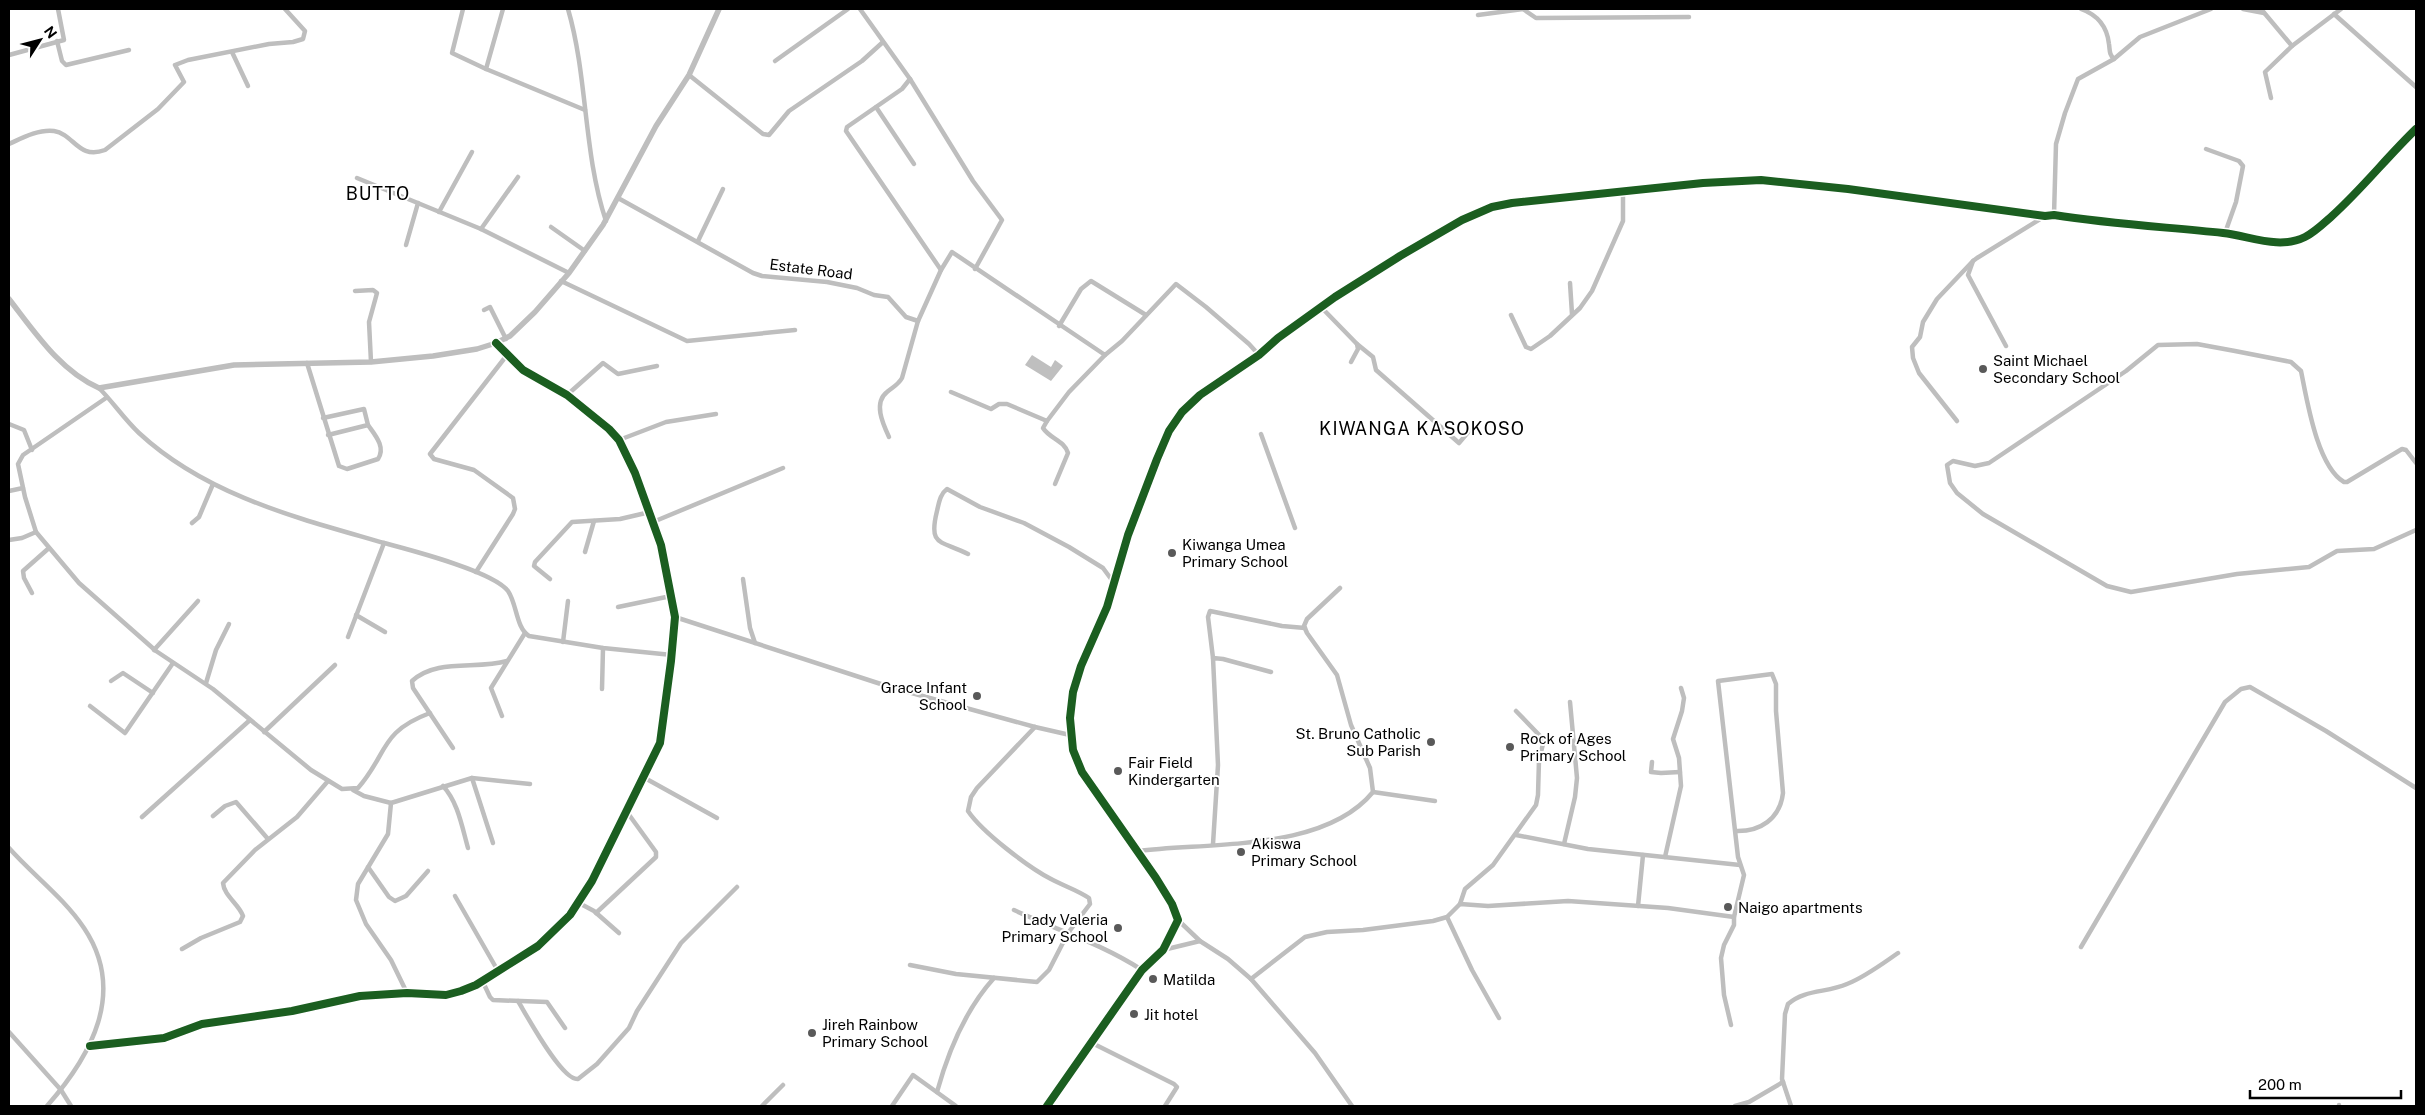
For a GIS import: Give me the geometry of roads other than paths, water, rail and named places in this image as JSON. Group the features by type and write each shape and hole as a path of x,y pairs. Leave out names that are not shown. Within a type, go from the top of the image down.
{"street":[{"path":"9,54 64,39 58,9"},
{"path":"9,144 32,134 50,130 56,131 82,150 96,153 105,150 158,109 184,82 175,65 188,60 303,39 304,31 285,9"},
{"path":"464,9 452,53 585,110"},
{"path":"486,69 503,9"},
{"path":"568,9 580,62 597,197 606,221"},
{"path":"9,299 61,361 87,383 99,388 234,365 371,362 462,352 506,339 535,312 569,273 606,221 656,126 690,75 719,9"},
{"path":"775,61 848,9"},
{"path":"860,9 910,80 973,181 1002,220 976,269"},
{"path":"1478,15 1523,9 1536,18 1689,17"},
{"path":"2081,9 2096,15 2103,24 2108,37 2110,53 2114,59"},
{"path":"2054,215 2056,144 2075,84 2081,76 2114,59 2140,37 2211,9"},
{"path":"2243,9 2263,11 2292,46"},
{"path":"2271,98 2265,72 2292,46 2341,9"},
{"path":"2334,14 2416,87"},
{"path":"57,41 62,61 66,65 129,50"},
{"path":"690,75 763,134 769,134 784,115 862,61 883,42"},
{"path":"232,52 248,86"},
{"path":"910,80 902,89 847,127 846,133 941,270"},
{"path":"876,107 914,164"},
{"path":"1352,1106 1315,1053 1251,979 1228,959 1200,941 1178,920 1172,904 1138,851 1082,772 1073,750 1070,735 1073,692 1081,666 1107,607 1128,535 1169,431 1182,412 1200,395 1259,355 1321,308 1439,233 1492,207 1532,199 1623,192 1703,183 1761,180 1848,189 2045,216 2054,215 2145,227 2225,233 2264,241 2285,242 2307,236 2346,203 2416,129"},
{"path":"2206,149 2240,161 2243,166 2236,202 2225,233"},
{"path":"439,212 472,152"},
{"path":"481,229 518,177"},
{"path":"357,178 481,229 569,273"},
{"path":"698,241 722,189"},
{"path":"1511,315 1526,347 1531,349 1550,336 1584,304 1592,291 1623,221 1623,192"},
{"name":"Estate Road","path":"618,198 757,275 857,288 874,296 888,297 906,317 918,321"},
{"path":"406,245 418,203"},
{"path":"1957,421 1919,373 1913,358 1912,347 1920,337 1923,322 1937,298 1973,261 2045,216"},
{"path":"551,227 585,251"},
{"path":"889,437 881,418 880,407 885,394 899,384 902,378 918,321 941,270 952,252 1059,326 1105,355"},
{"path":"1973,261 1968,275 2006,346"},
{"path":"561,281 687,341 795,330"},
{"path":"1059,326 1081,289 1091,281 1146,315"},
{"path":"1570,283 1572,314"},
{"path":"1055,484 1068,453 1066,446 1047,434 1044,428 1046,421 1069,392 1105,355 1122,341 1176,284 1249,344 1259,355"},
{"path":"355,291 373,290 377,293 369,322 371,362"},
{"path":"484,310 490,307 506,339"},
{"path":"1321,308 1357,344 1373,357 1376,370 1459,443 1470,430"},
{"path":"90,1046 164,1038 202,1024 292,1011 338,999 407,993 446,995 461,991 498,972 538,946 579,903 601,864 660,742 672,655 675,617 661,545 635,474 618,440 602,422 567,395 533,377 496,343"},
{"path":"1351,362 1358,349 1357,344"},
{"path":"2416,463 2406,450 2402,449 2344,482 2329,465 2317,442 2301,370 2295,364 2197,344 2168,344 2158,346 2118,376 1988,463 1975,466 1953,461 1947,466 1947,471 1950,483 1957,493 1984,514 2107,586 2131,592 2223,575 2309,567 2337,551 2374,549 2416,530"},
{"path":"476,572 513,514 513,498 474,470 464,465 434,459 430,454 507,355"},
{"path":"567,395 603,363 618,374 657,366"},
{"path":"307,364 328,435 339,466 347,469 378,459 380,444 368,426 364,408 323,418"},
{"path":"99,388 140,434 171,458 233,494 308,520 476,572 494,580 507,590 516,605 525,633"},
{"path":"951,392 991,409 999,404 1007,404 1046,421"},
{"path":"106,398 23,455 18,464 36,532 79,583 154,650 206,683 311,770 342,789 353,790 364,796 391,803 472,778 530,784"},
{"path":"618,440 666,422 716,414"},
{"path":"9,424 24,430 32,450"},
{"path":"328,435 368,426"},
{"path":"1261,434 1295,528"},
{"path":"653,522 783,468"},
{"path":"192,523 199,517 214,484"},
{"path":"9,491 23,488"},
{"path":"968,554 937,540 934,534 933,526 942,496 947,489 980,507 1024,523 1069,547 1103,568 1114,583"},
{"path":"550,579 534,566 534,562 572,522 620,519 650,512"},
{"path":"585,552 594,520"},
{"path":"9,540 22,538 36,532"},
{"path":"348,637 384,543"},
{"path":"32,594 24,578 23,571 48,548"},
{"path":"743,579 750,628 755,642"},
{"path":"1138,851 1294,837 1308,833 1352,810 1366,801 1373,792 1370,768 1351,725 1337,675 1305,628 1307,620 1340,588"},
{"path":"618,607 671,596"},
{"path":"154,650 198,601"},
{"path":"563,642 568,601"},
{"path":"1213,844 1218,764 1213,658 1208,617 1210,611 1282,626 1305,628"},
{"path":"356,615 385,632"},
{"path":"675,617 867,680 1034,727 1070,735"},
{"path":"206,683 216,650 228,624"},
{"path":"525,633 563,642 603,648 672,655"},
{"path":"502,716 491,688 525,633"},
{"path":"602,689 603,648"},
{"path":"1213,658 1271,672"},
{"path":"453,748 411,683 418,675 435,668 490,666 507,661"},
{"path":"90,706 125,733 173,662"},
{"path":"264,732 335,665"},
{"path":"111,682 123,673 152,693"},
{"path":"1731,1025 1724,995 1721,958 1724,945 1734,927 1734,917 1744,875 1740,865 1735,831 1718,681 1772,674 1776,684 1776,711 1783,793 1781,806 1778,813 1753,830 1735,831"},
{"path":"2081,947 2225,702 2241,689 2250,687 2326,731 2416,788"},
{"path":"1664,856 1680,794 1680,772 1673,737 1682,711 1684,698 1681,688"},
{"path":"1564,844 1575,797 1577,778 1570,702"},
{"path":"1251,979 1305,937 1327,932 1408,925 1447,917 1460,904 1465,889 1493,865 1536,805 1540,760 1544,740 1516,711"},
{"path":"353,790 362,783 390,738 399,729 430,713"},
{"path":"142,818 250,720"},
{"path":"910,965 956,974 1037,982 1049,970 1068,933 1090,904 1089,898 1044,875 978,824 968,811 971,797 977,788 1034,727"},
{"path":"1652,762 1651,772 1680,772"},
{"path":"472,778 493,843"},
{"path":"643,778 717,818"},
{"path":"182,949 242,919 242,911 226,891 223,883 249,855 296,816 328,781"},
{"path":"443,786 450,794 456,807 468,848"},
{"path":"1373,792 1435,801"},
{"path":"213,816 225,806 236,802 268,839"},
{"path":"391,803 388,834 357,890 358,909 391,960 407,993"},
{"path":"596,913 656,857 656,852 627,812"},
{"path":"1516,835 1643,855 1740,865"},
{"path":"9,848 65,905 84,928 94,945 100,962 104,993 98,1026 90,1046 61,1090 47,1106"},
{"path":"1638,906 1643,855"},
{"path":"368,868 389,897 395,901 406,896 428,871"},
{"path":"518,1001 560,1068 572,1078 578,1079 597,1064 629,1028 639,1008 681,943 738,887"},
{"path":"456,896 498,972"},
{"path":"1460,904 1488,906 1568,900 1734,917"},
{"path":"579,903 596,913 619,933"},
{"path":"1014,910 1106,948 1142,970"},
{"path":"1447,917 1472,970 1499,1018"},
{"path":"1047,1106 1142,970 1163,950 1178,920"},
{"path":"1163,950 1200,941"},
{"path":"1791,1106 1783,1082 1785,1014 1788,1004 1809,992 1833,990 1850,983 1898,953"},
{"path":"937,1092 964,1023 982,990 994,978"},
{"path":"482,980 493,1000 547,1002 565,1028"},
{"path":"9,1032 61,1090 71,1106"},
{"path":"1090,1042 1174,1084 1176,1087 1174,1092 1165,1106"},
{"path":"892,1106 913,1075 956,1106"},
{"path":"1735,1106 1749,1102 1783,1082"},
{"path":"762,1106 783,1085"}],"place":[{"name":"Saint Michael Secondary School","path":"1983,369"},
{"name":"Kiwanga Umea Primary School","path":"1172,553"},
{"name":"Grace Infant School","path":"977,696"},
{"name":"St. Bruno Catholic Sub Parish","path":"1431,742"},
{"name":"Rock of Ages Primary School","path":"1510,747"},
{"name":"Fair Field Kindergarten","path":"1118,771"},
{"name":"Akiswa Primary School","path":"1241,852"},
{"name":"Naigo apartments","path":"1728,907"},
{"name":"Lady Valeria Primary School","path":"1118,928"},
{"name":"Matilda","path":"1153,979"},
{"name":"Jit hotel","path":"1134,1014"},
{"name":"Jireh Rainbow Primary School","path":"812,1033"}],"district":[{"name":"BUTTO","path":"378,193"},
{"name":"KIWANGA KASOKOSO","path":"1422,428"}]}
